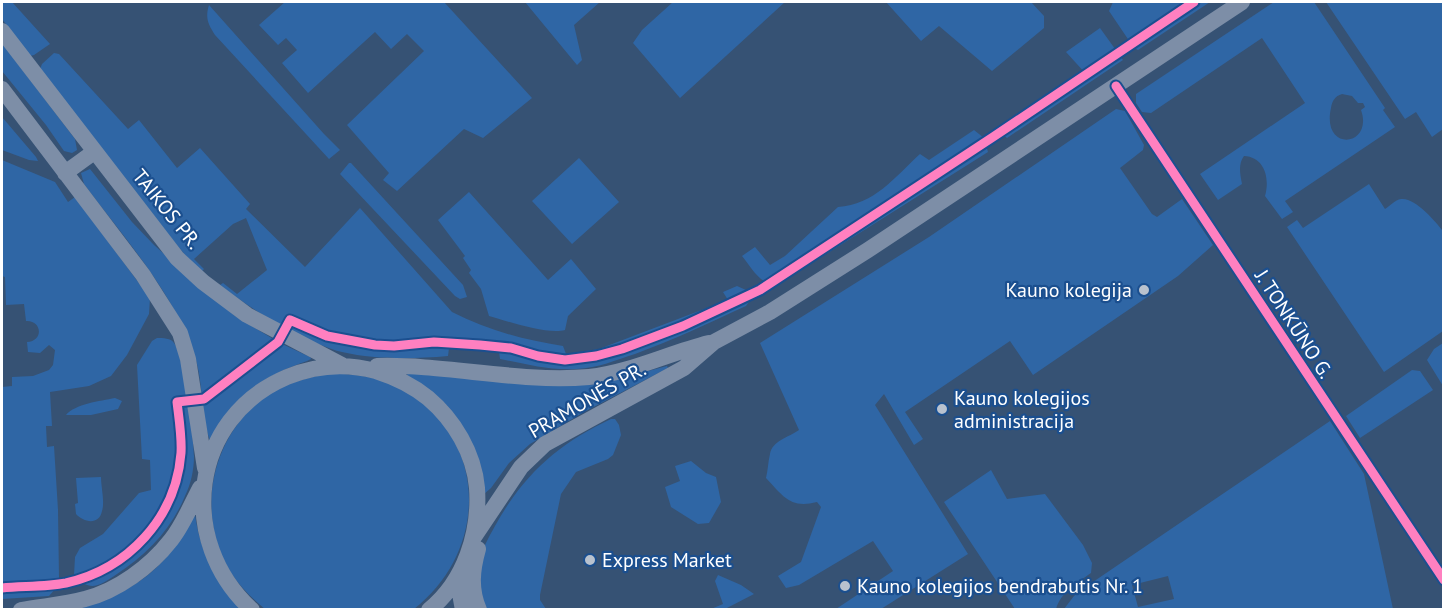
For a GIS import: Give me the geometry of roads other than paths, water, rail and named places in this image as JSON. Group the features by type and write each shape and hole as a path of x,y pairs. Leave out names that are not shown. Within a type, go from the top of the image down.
{"main road":[{"name":"PRAMONĖS PR.","path":"474,537 521,467 545,444 684,368 714,342 770,312 868,250 1242,2"},
{"name":"TAIKOS PR.","path":"2,31 177,258 203,282 247,315 282,335 350,366"},
{"path":"2,89 143,275 180,333 188,359 205,475 202,504 205,530 212,554 223,577 252,609"},
{"path":"65,173 94,152"},
{"name":"PRAMONĖS PR.","path":"205,475 213,449 239,410 256,394 297,372 320,367 388,365 533,376 587,377 607,374 677,351 714,342"},
{"path":"350,366 393,376 418,390 439,408 456,429 469,454 476,481 478,509 474,537 457,577 450,588 429,609"},
{"path":"21,609 86,599 114,587 138,572 156,558 172,539 205,475"},
{"path":"479,609 472,585 473,567 482,536 496,506"},
{"path":"457,577 463,609"}],"street":[{"name":"J. TONKŪNO G.","path":"1116,86 1443,580"}],"place":[{"name":"Kauno kolegija","path":"1144,290"},
{"name":"Kauno kolegijos administracija","path":"942,409"},
{"name":"Express Market","path":"590,560"},
{"name":"Kauno kolegijos bendrabutis Nr. 1","path":"845,586"}]}
